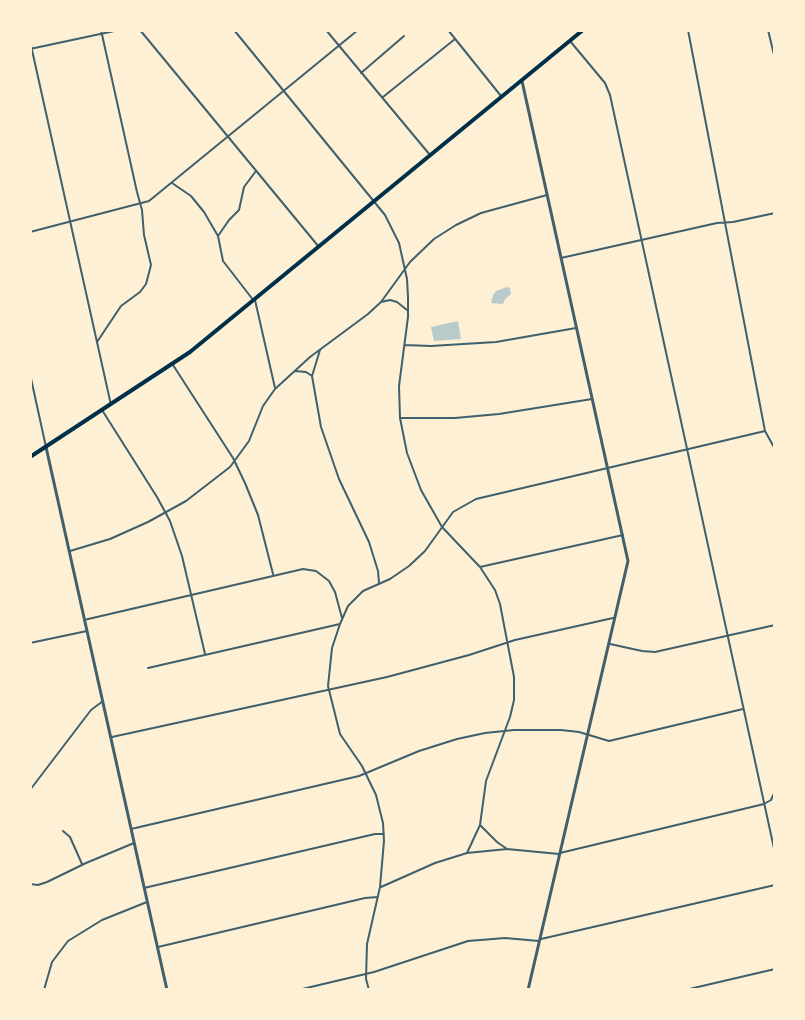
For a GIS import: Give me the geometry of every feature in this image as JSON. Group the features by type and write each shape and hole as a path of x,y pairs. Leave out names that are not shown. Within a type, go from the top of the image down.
{"main road":[{"path":"30,457 173,365 583,30"}],"street":[{"path":"31,48 119,30"},
{"path":"140,30 319,247"},
{"path":"234,30 374,202 396,234 405,269 408,311 399,386 400,417 407,453 416,479 442,527 480,567 493,585 508,642 514,686 514,700 486,781 480,825 467,854"},
{"path":"326,30 430,156"},
{"path":"30,232 149,201 358,30"},
{"path":"448,30 502,97"},
{"path":"574,30 578,34"},
{"path":"688,30 765,431 775,449"},
{"path":"768,30 773,40 775,59"},
{"path":"97,342 121,306 140,292 148,279 151,265 141,204 101,32"},
{"path":"361,73 404,36"},
{"path":"382,98 455,39"},
{"path":"30,41 111,405"},
{"path":"570,41 608,90 643,240 775,853"},
{"path":"522,81 628,566 528,990"},
{"path":"218,236 239,210 244,187 256,171"},
{"path":"171,183 197,203 218,236 223,261 255,300 275,389"},
{"path":"69,552 110,539 166,513 203,489 235,462 249,441 263,406 275,389 381,302 405,269 434,239 456,225 493,209 546,195"},
{"path":"561,258 775,213"},
{"path":"381,302 390,300 397,302 408,311"},
{"path":"405,345 496,342 576,328"},
{"path":"320,350 312,376 326,442 339,479 369,542 378,571 379,583"},
{"path":"173,365 235,462 258,515 274,575"},
{"path":"294,372 306,372 312,376"},
{"path":"30,374 167,990"},
{"path":"400,417 499,414 592,399"},
{"path":"102,410 166,513 182,556 205,654"},
{"path":"369,990 367,939 380,887 384,834 378,803 367,774 340,734 329,689 332,648 348,606 358,594 401,572 416,561 459,507 476,499 765,431"},
{"path":"480,567 623,535"},
{"path":"84,620 303,569 321,574 333,586 342,618"},
{"path":"111,738 424,667 508,642 616,617"},
{"path":"148,668 340,624"},
{"path":"610,644 655,652 775,625"},
{"path":"30,643 87,631"},
{"path":"30,790 91,710 103,701"},
{"path":"131,829 367,774 419,751 447,742 504,731 545,730 579,732 611,741 743,709"},
{"path":"380,887 435,863 467,854 507,849 560,853 764,804 771,800 775,791"},
{"path":"480,825 507,849"},
{"path":"63,831 70,837 82,865"},
{"path":"144,888 375,834 384,834"},
{"path":"30,884 42,884 134,843"},
{"path":"298,990 367,974 468,942 505,938 539,940 775,885"},
{"path":"157,947 365,898 378,897"},
{"path":"44,990 52,962 68,941 102,920 147,902"},
{"path":"685,990 775,969"}],"shaded area":[{"path":"510,288 511,294 503,304 491,303 496,291"},
{"path":"458,321 461,339 434,341 431,327"}]}
